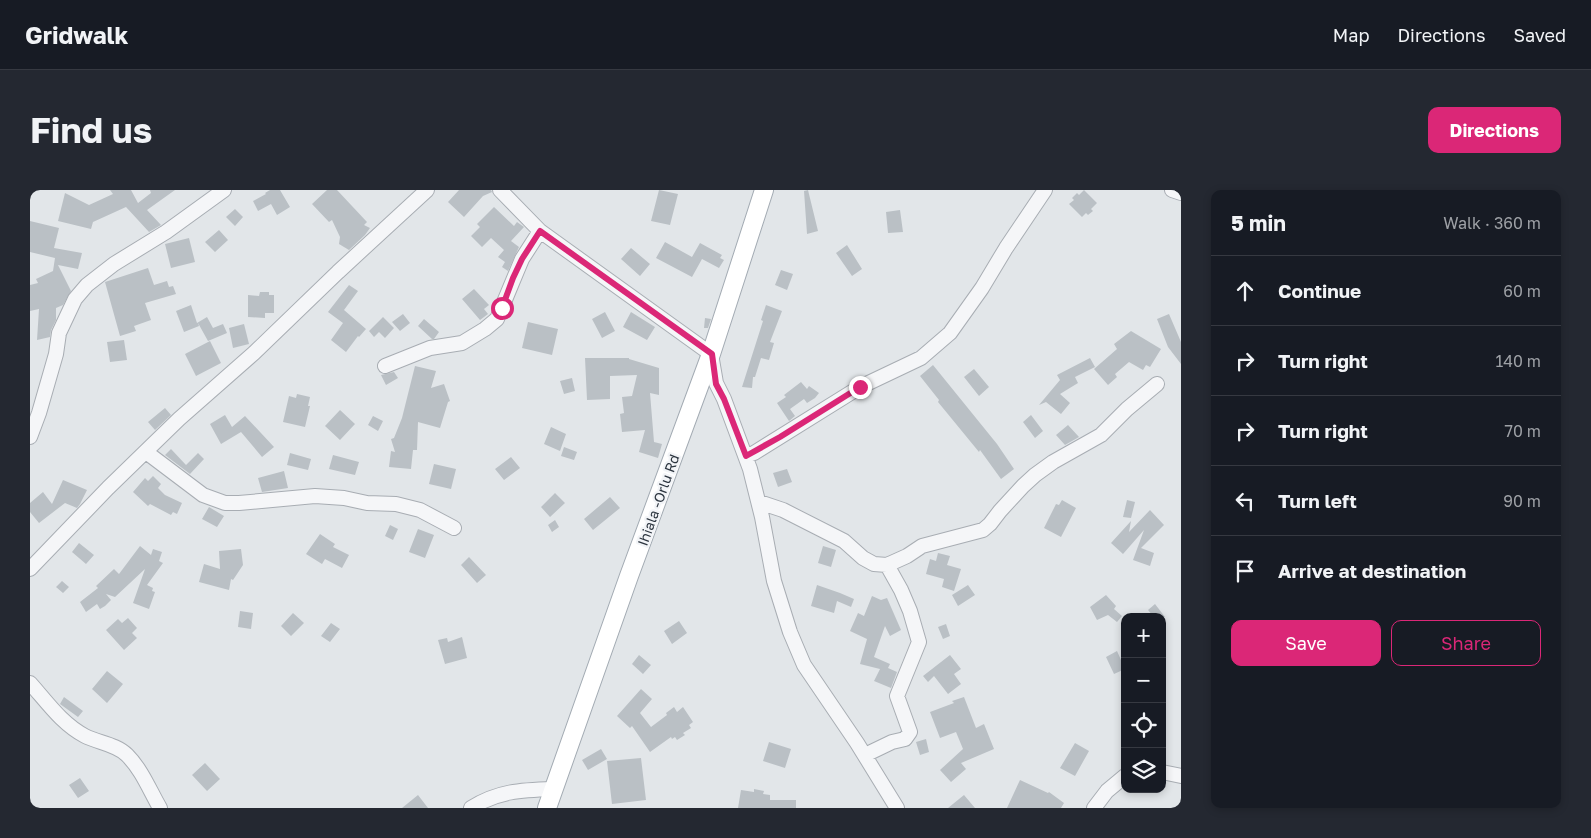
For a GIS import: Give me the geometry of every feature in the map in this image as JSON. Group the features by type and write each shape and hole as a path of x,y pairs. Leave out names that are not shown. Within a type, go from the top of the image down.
{"main road":[{"name":"Ihiala -Orlu Rd","path":"546,808 632,567 712,354 764,190"}],"street":[{"path":"30,437 56,354 59,333 75,299 87,285 114,264 166,232 224,190"},
{"path":"30,569 179,419 254,353 427,190"},
{"path":"500,190 540,231 712,354 716,384 724,399 746,456 759,502 774,581 790,632 804,666 865,755 897,808"},
{"path":"746,456 774,441 860,387 921,358 950,333 982,288 1045,190"},
{"path":"1172,190 1181,194"},
{"path":"384,366 430,348 462,343 497,319 522,259 540,231"},
{"path":"759,502 783,510 835,536 844,541 863,558 874,564 887,565 907,556 922,546 983,530 1035,475 1053,462 1101,435 1127,409 1157,384"},
{"path":"146,452 204,495 225,503 239,504 315,496 344,498 367,503 396,504 420,510 454,528"},
{"path":"865,755 892,742 905,739 910,732 897,696 919,642 910,611 887,565"},
{"path":"30,683 66,723 86,737 110,745 127,754 160,808"},
{"path":"1166,773 1181,776"},
{"path":"1094,808 1107,791 1121,779"},
{"path":"471,808 495,796 528,790 552,789"}],"building":[{"path":"110,190 131,190 138,203 151,193 150,190 175,190 147,210 161,225 149,232 126,207 93,222 91,229 58,221 65,193 89,205 113,194"},
{"path":"270,190 280,190 290,207 277,215 271,204 258,211 253,201"},
{"path":"327,190 337,190 367,222 364,225 370,228 349,250 339,244 340,237 332,220 329,222 312,204"},
{"path":"459,190 491,190 492,192 483,196 464,217 448,202"},
{"path":"659,190 678,194 670,225 651,221"},
{"path":"808,190 818,231 807,234 804,191"},
{"path":"1084,190 1097,203 1091,209 1093,211 1088,215 1086,213 1082,217 1069,204 1074,200 1072,198 1077,193 1079,195"},
{"path":"494,207 514,226 517,222 524,227 511,241 519,247 508,271 502,267 505,262 498,257 504,250 491,238 482,247 471,236 480,227 477,224"},
{"path":"235,209 243,217 235,226 226,217"},
{"path":"900,210 903,232 888,233 886,212"},
{"path":"30,221 59,228 54,248 82,253 78,269 58,265 71,291 63,305 56,308 56,320 50,337 37,340 39,309 30,311 30,285 38,283 36,279 53,271 55,258 30,252"},
{"path":"219,230 228,240 215,252 205,242"},
{"path":"189,238 195,262 171,268 165,244"},
{"path":"665,242 692,257 700,243 722,255 720,258 724,260 719,268 702,259 692,277 656,258"},
{"path":"847,245 862,269 852,276 836,253"},
{"path":"631,248 650,264 640,276 621,259"},
{"path":"148,268 154,285 167,281 169,287 173,286 176,294 145,303 151,320 134,326 136,331 120,336 105,282"},
{"path":"781,270 793,274 787,290 775,285"},
{"path":"349,285 358,291 344,310 366,329 346,352 331,340 343,323 328,312"},
{"path":"474,289 489,305 484,309 488,314 480,320 462,299"},
{"path":"260,292 269,292 269,295 274,295 274,313 265,313 265,318 248,317 248,295 259,296"},
{"path":"191,305 197,323 207,317 213,328 223,324 227,333 208,341 198,323 199,326 184,332 176,311"},
{"path":"766,305 782,311 770,342 774,343 769,360 761,358 755,377 753,377 752,388 742,387 763,321 761,320"},
{"path":"605,312 615,331 602,338 592,319"},
{"path":"631,312 655,327 647,340 623,327"},
{"path":"403,314 410,323 400,331 392,322"},
{"path":"1169,314 1181,342 1181,364 1168,347 1157,319"},
{"path":"383,317 394,328 385,338 379,332 374,337 369,331"},
{"path":"705,318 711,319 708,328 704,328"},
{"path":"424,319 439,332 434,339 418,326"},
{"path":"528,322 558,329 552,355 522,348"},
{"path":"244,324 249,344 233,348 229,328"},
{"path":"1131,331 1161,349 1150,367 1146,365 1143,370 1129,362 1115,374 1117,377 1108,385 1094,369 1117,349 1114,344"},
{"path":"124,340 127,360 110,362 107,342"},
{"path":"210,341 221,363 196,376 185,354"},
{"path":"585,358 629,358 659,368 659,395 650,393 654,442 662,444 658,458 639,452 645,430 622,432 620,414 624,413 622,397 632,396 637,375 610,376 610,399 587,400"},
{"path":"1090,358 1095,367 1075,377 1078,383 1060,394 1070,403 1061,414 1046,402 1039,405 1060,380 1057,375"},
{"path":"933,365 997,444 1014,469 1001,479 980,450 979,452 938,402 939,400 920,376"},
{"path":"415,366 436,371 431,388 444,384 450,401 448,402 440,428 418,422 417,450 413,450 411,469 389,467 391,451 395,452 391,439 394,438 402,418"},
{"path":"974,369 989,387 979,396 964,377"},
{"path":"394,372 398,378 386,385 381,375"},
{"path":"572,378 575,391 564,394 560,381"},
{"path":"801,382 807,389 809,386 819,393 807,403 804,399 790,409 795,416 789,421 777,403"},
{"path":"297,394 310,397 305,427 283,422 289,396 296,398"},
{"path":"165,408 171,415 155,430 148,422"},
{"path":"340,410 355,424 340,440 325,426"},
{"path":"225,415 232,427 245,416 274,447 262,457 241,432 221,444 210,424"},
{"path":"1031,415 1043,431 1035,438 1023,422"},
{"path":"373,416 383,421 378,431 368,425"},
{"path":"1068,425 1079,437 1065,445 1056,435"},
{"path":"551,427 566,434 560,451 544,444"},
{"path":"564,447 577,452 574,460 561,456"},
{"path":"171,449 186,465 198,453 204,459 190,474 165,455"},
{"path":"290,453 311,459 308,470 287,465"},
{"path":"333,455 359,462 355,475 329,469"},
{"path":"511,457 520,468 504,480 495,469"},
{"path":"434,464 456,469 451,489 429,484"},
{"path":"787,469 792,482 778,487 773,473"},
{"path":"284,471 288,488 262,492 258,478"},
{"path":"153,476 161,484 158,488 165,495 182,503 177,514 173,512 171,515 150,504 148,506 133,492 145,478 148,481"},
{"path":"63,480 87,490 80,504 77,508 65,503 39,523 30,512 30,503 43,492 52,504"},
{"path":"555,493 565,503 550,517 541,507"},
{"path":"610,497 620,508 593,530 584,519"},
{"path":"1062,500 1076,508 1061,537 1044,528 1056,504 1059,505"},
{"path":"1127,500 1135,502 1131,518 1123,517"},
{"path":"209,507 224,516 217,527 202,519"},
{"path":"1150,510 1164,525 1141,548 1154,553 1150,566 1133,560 1144,530 1123,554 1111,543 1131,521 1129,532"},
{"path":"555,520 559,527 552,532 548,525"},
{"path":"390,525 398,529 393,540 385,536"},
{"path":"418,529 434,535 425,558 409,552"},
{"path":"320,534 335,544 333,547 349,555 342,568 325,559 322,564 306,554"},
{"path":"79,543 94,555 86,564 72,552"},
{"path":"140,546 151,555 153,549 162,552 159,561 163,563 147,585 153,588 152,591 155,592 149,609 133,603 145,569 115,597 106,594 111,600 105,606 100,609 97,604 86,612 80,602 98,588 96,586 114,569 119,574"},
{"path":"823,546 836,550 831,567 818,563"},
{"path":"241,549 243,565 233,580 231,579 229,590 199,582 204,564 220,569 219,551"},
{"path":"938,553 950,556 947,565 961,569 954,591 942,587 944,579 926,574 930,559 936,561"},
{"path":"469,557 486,575 477,583 461,565"},
{"path":"62,581 69,587 63,593 56,587"},
{"path":"817,585 854,599 851,607 837,601 834,613 811,606"},
{"path":"968,585 975,595 958,606 952,595"},
{"path":"1106,595 1116,606 1114,609 1121,617 1117,622 1108,615 1097,620 1090,607"},
{"path":"872,596 881,600 887,598 901,630 890,636 885,626 874,657 890,664 888,668 897,672 891,688 874,681 880,669 860,664 867,639 850,631 858,613 864,616"},
{"path":"1155,604 1162,613 1151,613 1148,610"},
{"path":"240,611 253,613 251,629 238,627"},
{"path":"293,613 304,623 291,636 281,626"},
{"path":"128,618 137,628 132,633 137,638 124,650 106,630 118,619 122,623"},
{"path":"679,621 687,633 672,644 664,631"},
{"path":"331,623 340,629 330,642 321,636"},
{"path":"946,624 950,636 943,639 938,627"},
{"path":"462,637 467,658 445,664 438,640 447,638 448,642"},
{"path":"1117,651 1121,660 1121,671 1114,674 1106,657"},
{"path":"639,655 651,665 643,674 632,664"},
{"path":"950,655 961,669 954,674 961,684 948,694 934,676 928,682 923,676"},
{"path":"107,671 123,684 107,703 92,689"},
{"path":"641,689 652,699 640,713 651,727 674,707 677,712 683,707 693,722 689,725 691,728 683,733 685,735 677,740 675,737 672,739 671,737 650,752 632,726 630,728 617,716"},
{"path":"64,697 83,711 78,717 60,704"},
{"path":"964,697 976,728 984,724 994,749 961,763 966,769 951,782 940,770 963,749 956,732 940,738 930,712"},
{"path":"926,739 929,752 920,755 916,742"},
{"path":"769,742 791,749 785,768 763,761"},
{"path":"1075,743 1089,751 1075,776 1060,768"},
{"path":"601,749 607,759 588,770 582,760"},
{"path":"641,758 646,800 612,804 607,761"},
{"path":"205,763 220,779 207,791 192,775"},
{"path":"80,778 89,791 78,798 69,785"},
{"path":"1020,780 1049,792 1064,803 1061,808 1007,808"},
{"path":"754,789 764,791 763,794 770,795 770,800 796,800 796,808 738,808 741,790 754,792"},
{"path":"418,795 428,808 402,808"},
{"path":"964,795 975,808 948,808"}],"route":[{"path":"502,308 522,259 540,231 712,354 716,384 724,399 746,456 754,453 860,387"}]}
